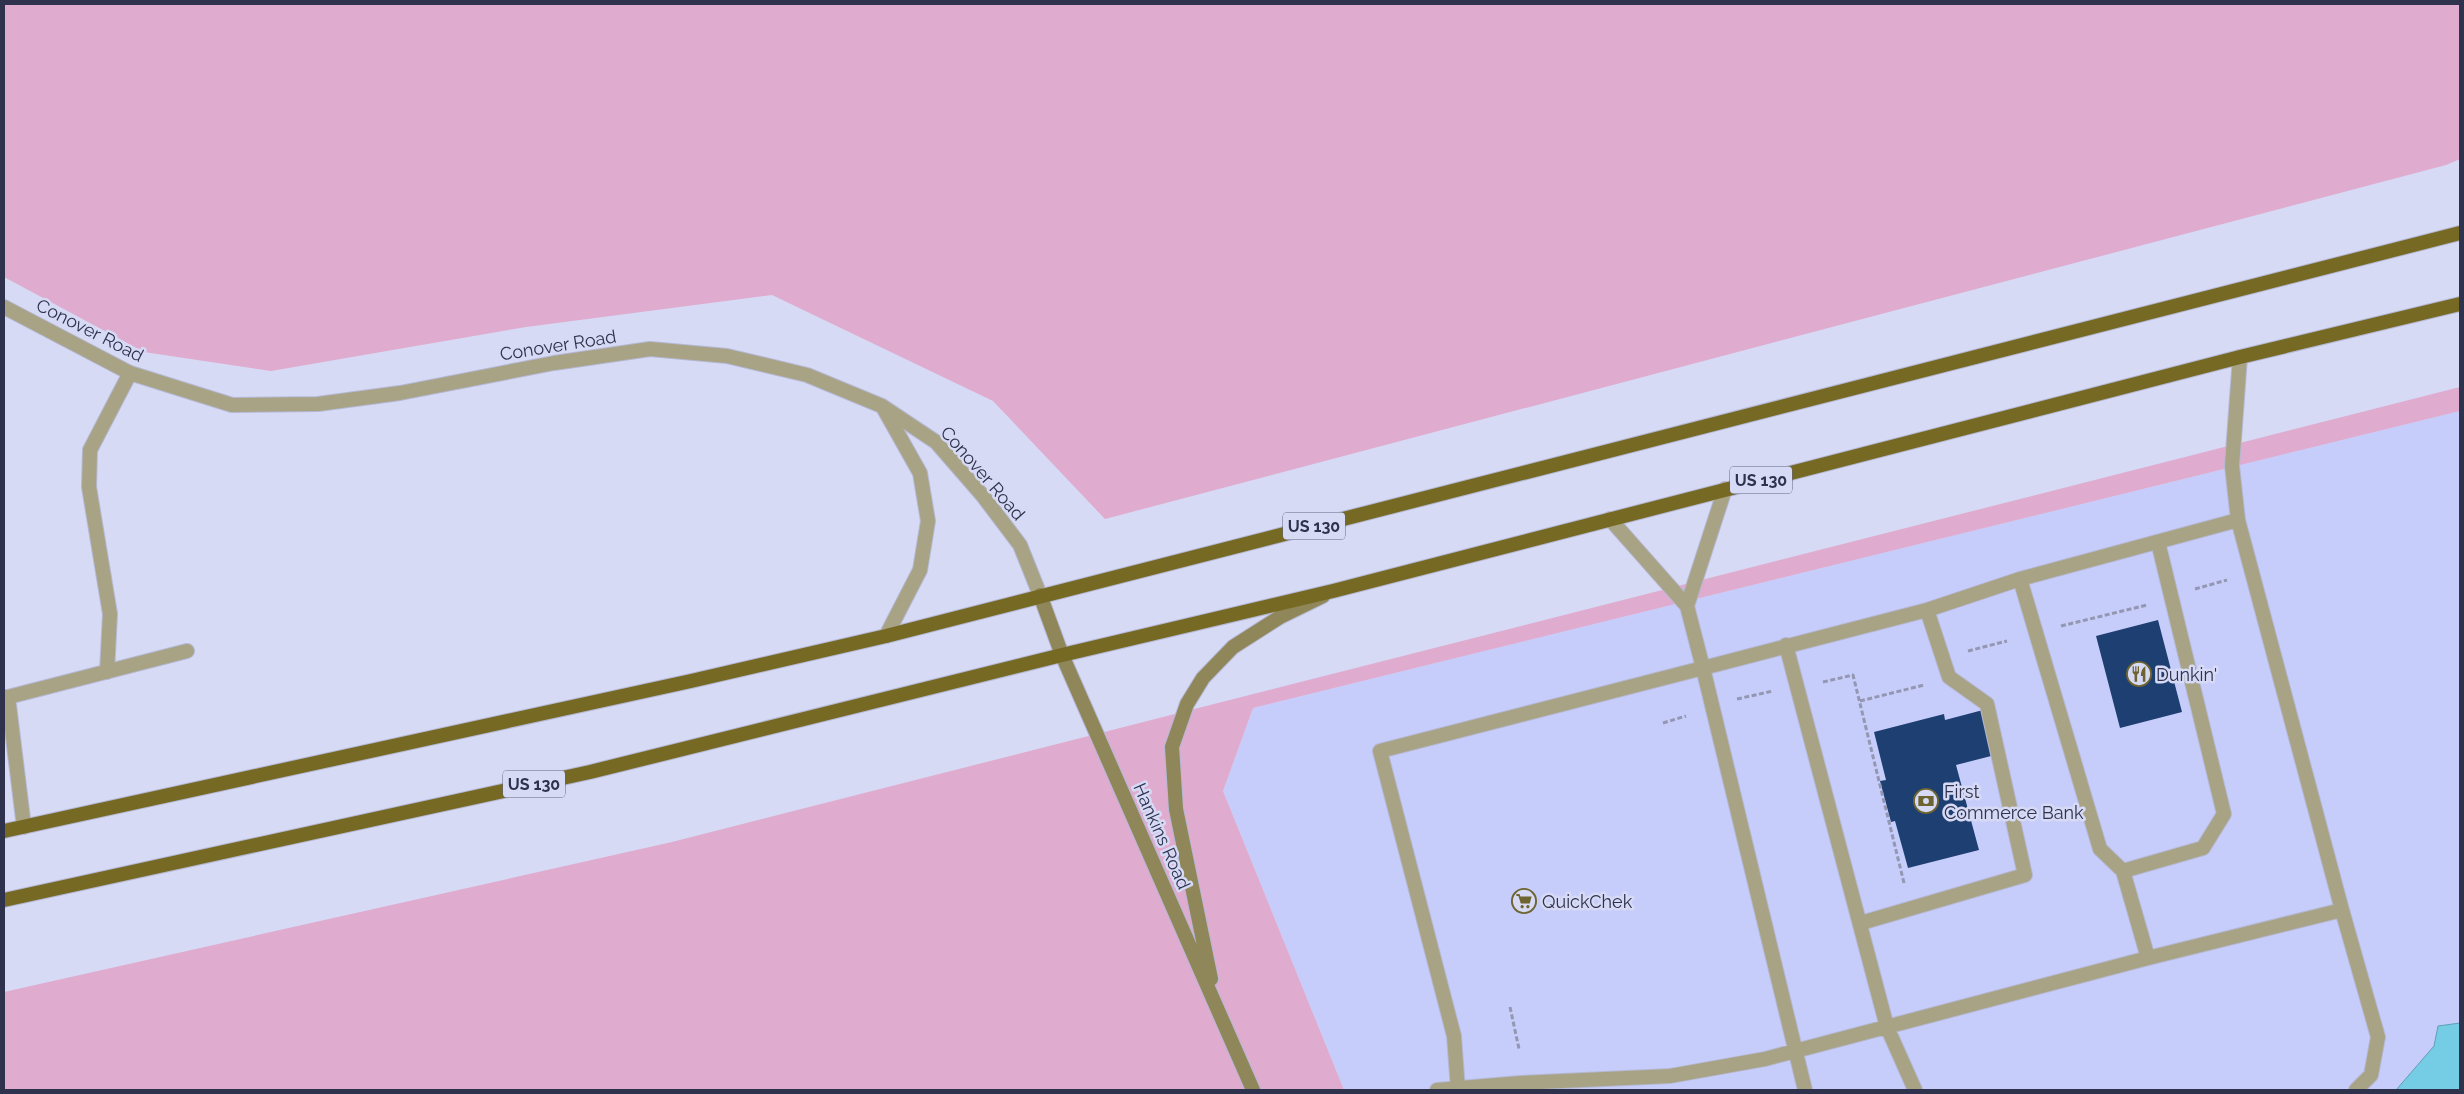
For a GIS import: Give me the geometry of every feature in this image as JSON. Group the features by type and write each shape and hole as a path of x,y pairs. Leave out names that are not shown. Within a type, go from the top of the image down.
{"highway":[{"name":"US 130","path":"4,832 691,681 886,636 1040,595 2460,233"},
{"name":"US 130","path":"4,900 590,772 1062,655 1333,592 2240,357 2460,304"}],"main road":[{"path":"1216,1007 1176,809 1172,747 1187,704 1204,678 1233,647 1280,617 1333,592"},
{"name":"Hankins Road","path":"1040,595 1062,655 1253,1090"}],"street":[{"name":"Conover Road","path":"4,307 130,373 232,405 318,404 400,393 554,362 650,349 727,356 807,375 882,406 936,442 983,496 1020,545 1040,595"},
{"path":"2240,357 2232,466 2238,520 2342,910 2378,1037 2371,1074 2356,1090"},
{"path":"107,672 110,614 89,487 90,450 130,373"},
{"path":"882,406 920,473 928,521 920,570 886,636"},
{"path":"1687,606 1725,490"},
{"path":"1610,519 1687,606 1805,1090"},
{"path":"1457,1089 1454,1036 1380,751 1926,610 2020,579 2238,520"},
{"path":"2123,871 2203,848 2224,814 2158,542"},
{"path":"2020,579 2100,849 2123,871 2148,958"},
{"path":"1861,924 2025,875 1986,704 1950,677 1926,610"},
{"path":"1786,645 1887,1027 1915,1090"},
{"path":"24,827 6,697 187,651"},
{"path":"1437,1090 1670,1076 1765,1060 2148,958 2342,910"}],"path":[{"path":"2193,590 2234,579"},
{"path":"2060,626 2154,604"},
{"path":"1966,652 2007,641"},
{"path":"1820,683 1853,675 1904,884"},
{"path":"1860,701 1924,685 1922,678"},
{"path":"1734,700 1776,690"},
{"path":"1663,723 1686,716"},
{"path":"1510,1007 1519,1049"}],"shaded area":[{"path":"4,4 2460,4 2460,159 2446,165 1105,519 993,401 772,295 526,327 271,371 144,352 4,277"},
{"path":"2460,387 2460,411 1253,708 1223,791 1344,1090 4,1090 4,992 672,842"},
{"path":"2460,411 2460,1090 1344,1090 1223,791 1253,708"},
{"path":"2460,1023 2460,1090 2396,1090 2434,1046 2438,1026"}],"building":[{"name":"Dunkin'","path":"2158,620 2182,712 2120,728 2096,636"},
{"name":"First Commerce Bank","path":"1983,710 1995,755 1956,765 1979,850 1908,868 1895,821 1891,822 1880,781 1886,780 1874,732 1944,714 1945,720"}],"place":[{"name":"Dunkin'","path":"2139,674"},
{"name":"First Commerce Bank","path":"1926,801"},
{"name":"QuickChek","path":"1524,901"}]}
